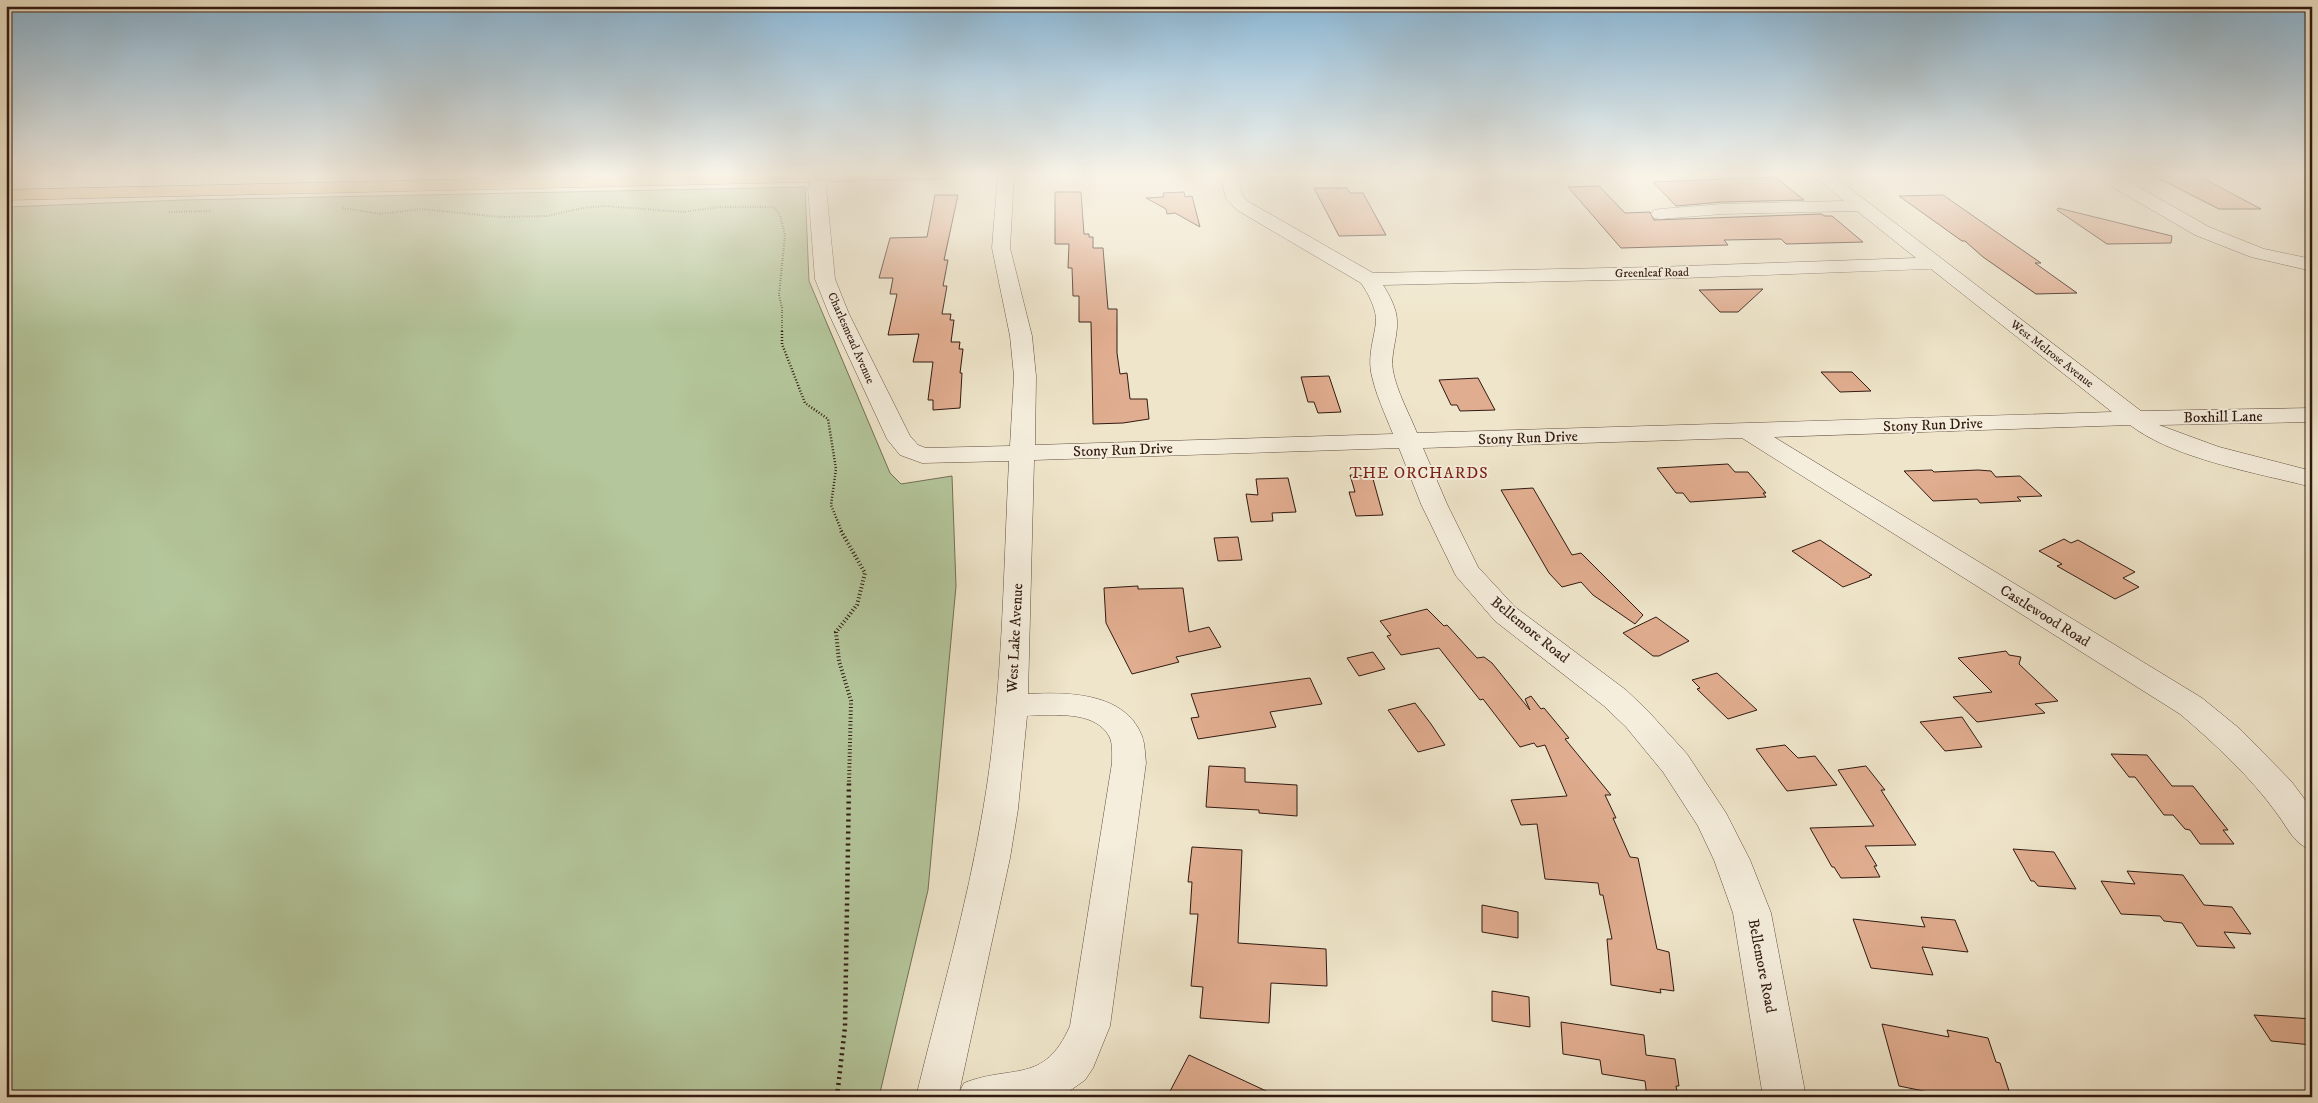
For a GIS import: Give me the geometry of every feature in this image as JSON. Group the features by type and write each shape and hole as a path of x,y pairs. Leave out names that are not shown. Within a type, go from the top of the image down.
{"street":[{"name":"Charlesmead Avenue","path":"820,225 825,279 839,314 899,439 909,450 922,456"},
{"name":"West Lake Avenue","path":"937,1097 992,858 1001,809 1012,705 1024,453 1024,358 1000,248 1002,225"},
{"path":"1276,225 1369,280"},
{"name":"West Melrose Avenue","path":"1885,225 2134,418 2174,441 2221,456 2312,479"},
{"path":"2195,225 2210,234 2258,253 2312,266"},
{"name":"Greenleaf Road","path":"1369,280 1935,264"},
{"name":"Bellemore Road","path":"1369,280 1379,295 1386,320 1381,352 1382,371 1409,441 1466,570 1483,592 1505,614 1615,698 1656,740 1698,796 1732,860 1752,914 1785,1097"},
{"name":"Boxhill Lane","path":"2134,418 2312,415"},
{"name":"Stony Run Drive","path":"922,456 2134,418"},
{"name":"Castlewood Road","path":"1748,430 2191,706 2228,737 2279,790 2312,836"},
{"path":"978,1097 1010,1095 1054,1080 1077,1056 1090,1026 1128,763 1128,747 1124,732 1112,719 1094,708 1068,704 1012,705"}],"path":[{"path":"783,225 785,235 779,294 782,308 782,344 805,403 828,419 836,469 831,505 839,527 865,573 857,605 836,632 839,661 851,701 845,1027 837,1097"}],"green space":[{"path":"6,225 807,225 809,281 890,473 901,484 952,476 956,586 928,890 879,1097 6,1097"}],"building":[{"path":"929,225 951,225 944,260 948,260 943,286 947,286 942,314 951,314 950,320 954,320 951,342 960,342 959,349 963,349 960,373 962,373 960,408 933,410 933,400 928,400 933,362 913,362 919,334 888,335 897,294 890,294 893,278 879,278 890,238 927,237"},
{"path":"1055,225 1083,225 1084,234 1089,234 1089,237 1093,237 1093,248 1103,248 1108,309 1117,309 1117,353 1120,374 1127,373 1130,399 1147,399 1149,419 1123,423 1093,424 1091,322 1079,322 1079,296 1073,296 1072,268 1068,268 1069,244 1055,244"},
{"path":"1334,225 1381,225 1386,235 1339,236"},
{"path":"1601,225 1843,225 1863,242 1786,244 1781,239 1724,240 1728,245 1621,248"},
{"path":"1940,225 1987,225 2041,263 2035,263 2077,293 2036,294 1983,257 1965,241 1962,241"},
{"path":"2080,225 2129,225 2172,236 2171,243 2107,244"},
{"path":"1763,289 1738,312 1720,312 1699,290"},
{"path":"1821,372 1852,372 1871,391 1840,392"},
{"path":"1329,376 1341,412 1318,413 1314,402 1308,402 1301,377"},
{"path":"1478,378 1495,410 1460,411 1457,405 1451,405 1439,380"},
{"path":"1728,464 1735,472 1748,472 1766,493 1763,493 1766,497 1690,502 1683,493 1676,493 1657,468"},
{"path":"1932,470 1934,472 1978,470 1991,471 1996,477 2020,476 2042,496 2017,497 2021,501 1980,503 1977,499 1933,501 1904,471"},
{"path":"1350,475 1365,476 1373,479 1383,515 1356,516 1349,492 1355,492"},
{"path":"1288,478 1296,512 1272,513 1273,521 1251,522 1246,494 1258,495 1256,479"},
{"path":"1533,488 1572,555 1581,553 1643,615 1635,624 1593,595 1581,582 1562,587 1549,573 1501,490"},
{"path":"1238,537 1242,560 1218,561 1214,538"},
{"path":"2064,539 2071,543 2078,540 2135,572 2123,578 2139,587 2115,599 2057,566 2062,564 2039,551"},
{"path":"1820,540 1872,575 1843,587 1792,551"},
{"path":"1138,586 1138,589 1183,588 1189,632 1209,627 1221,647 1176,657 1179,662 1132,674 1106,623 1104,588"},
{"path":"1427,609 1444,626 1447,625 1477,658 1484,657 1492,663 1530,710 1525,699 1531,696 1541,709 1544,708 1569,738 1565,739 1611,795 1605,795 1616,818 1613,818 1630,857 1638,858 1657,949 1669,952 1674,991 1660,989 1661,993 1611,985 1607,939 1612,939 1603,895 1600,895 1598,883 1545,879 1537,824 1521,825 1511,800 1567,796 1545,745 1537,747 1534,743 1520,747 1483,699 1480,700 1439,648 1401,655 1387,636 1391,635 1380,621"},
{"path":"1656,617 1689,641 1659,656 1653,656 1623,633"},
{"path":"2006,651 2009,655 2021,657 2019,664 2058,701 2035,704 2045,713 1977,722 1953,697 1992,692 1958,658"},
{"path":"1373,652 1385,669 1359,676 1347,658"},
{"path":"1717,673 1757,710 1728,719 1697,689 1700,688 1692,680"},
{"path":"1310,678 1322,704 1270,712 1276,727 1198,739 1191,718 1199,717 1191,694"},
{"path":"1415,703 1445,745 1418,752 1388,710"},
{"path":"1962,717 1982,747 1945,751 1920,722"},
{"path":"1785,745 1798,758 1815,756 1837,785 1787,791 1756,749"},
{"path":"2111,754 2147,755 2172,786 2193,786 2228,830 2223,830 2234,844 2200,844 2190,830 2185,829 2173,815 2164,815 2135,777 2129,777"},
{"path":"1209,766 1245,768 1245,782 1297,785 1297,816 1259,813 1259,810 1206,807"},
{"path":"1866,766 1885,790 1881,790 1916,845 1865,846 1877,866 1874,866 1880,877 1841,878 1834,867 1832,867 1810,828 1874,826 1838,770"},
{"path":"1192,847 1242,850 1238,943 1326,949 1327,986 1271,983 1269,1023 1200,1018 1203,987 1191,986 1198,914 1190,914 1192,882 1188,882"},
{"path":"2013,849 2054,852 2076,889 2038,886 2034,881 2031,881"},
{"path":"2127,871 2183,875 2204,905 2232,907 2251,934 2224,932 2235,948 2197,946 2182,923 2164,921 2160,916 2121,914 2101,881 2135,884"},
{"path":"1482,905 1518,912 1518,938 1482,932"},
{"path":"1921,917 1955,920 1968,952 1922,947 1933,975 1871,968 1853,919 1925,927"},
{"path":"1492,991 1529,997 1530,1027 1492,1021"},
{"path":"2254,1015 2312,1019 2312,1045 2271,1041"},
{"path":"1561,1022 1644,1035 1646,1055 1675,1059 1679,1086 1676,1086 1678,1097 1647,1097 1645,1081 1602,1074 1600,1060 1563,1054"},
{"path":"1882,1024 1949,1037 1947,1030 1988,1038 1996,1062 2000,1063 2011,1097 1953,1097 1899,1086"},
{"path":"1189,1055 1279,1097 1167,1097"}],"district":[{"name":"THE ORCHARDS","path":"1419,473"}]}
